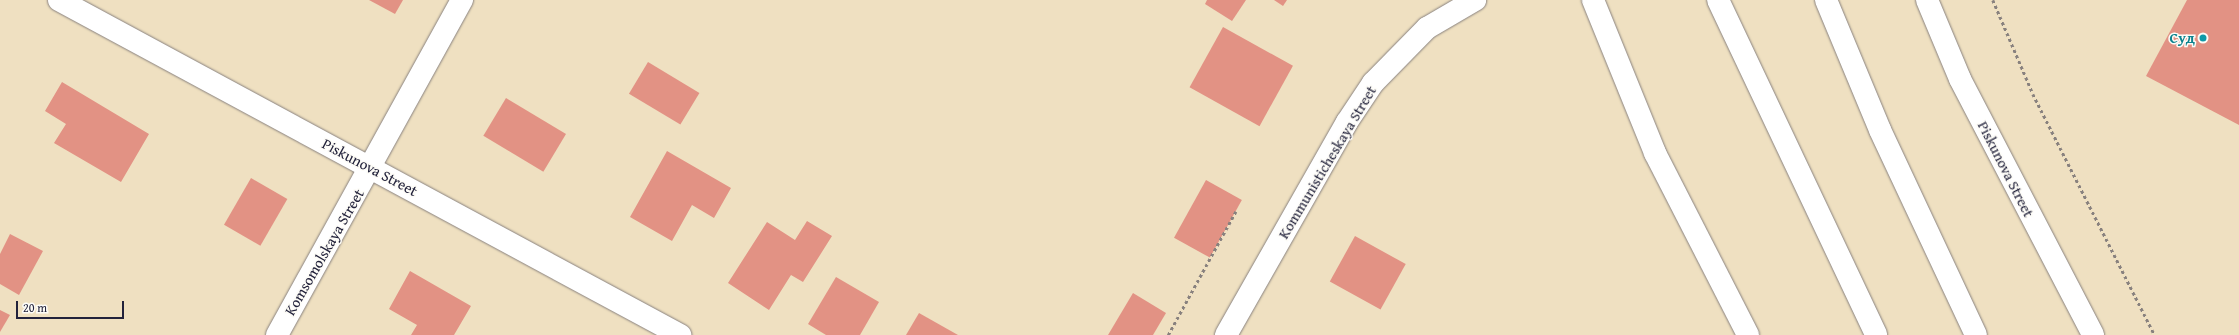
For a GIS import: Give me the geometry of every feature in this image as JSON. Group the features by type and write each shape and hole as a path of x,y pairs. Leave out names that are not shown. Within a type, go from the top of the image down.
{"street":[{"name":"Piskunova Street","path":"59,0 680,335"},
{"name":"Komsomolskaya Street","path":"277,335 372,168 462,0"},
{"name":"Kommunisticheskaya Street","path":"1226,335 1347,122 1373,83 1428,28 1475,0"},
{"path":"1593,0 1652,146 1748,335"},
{"path":"1718,0 1876,335"},
{"path":"1826,0 1880,130 1976,335"},
{"name":"Piskunova Street","path":"1928,0 1960,79 2094,335"}],"path":[{"path":"1993,0 2032,94 2155,335"},
{"path":"1168,335 1236,211"}],"building":[{"path":"369,0 403,0 395,14"},
{"path":"1207,0 1246,0 1232,21 1205,4"},
{"path":"1274,0 1287,0 1283,6"},
{"name":"Суд","path":"2187,0 2239,0 2239,125 2146,76"},
{"path":"1223,27 1293,66 1260,126 1190,87"},
{"path":"648,62 699,93 680,125 629,94"},
{"path":"62,82 149,134 121,182 54,143 66,124 45,111"},
{"path":"506,98 566,134 543,172 483,136"},
{"path":"667,151 731,188 714,218 692,205 672,241 630,217"},
{"path":"251,178 287,199 260,246 224,225"},
{"path":"1206,180 1242,200 1210,258 1174,238"},
{"path":"807,221 832,236 803,282 791,275 769,310 728,283 767,222 795,240"},
{"path":"10,234 43,251 19,295 0,284 0,254"},
{"path":"1355,236 1406,264 1381,310 1330,281"},
{"path":"410,271 471,306 454,335 411,335 417,325 389,309"},
{"path":"836,277 879,302 860,335 826,335 808,324"},
{"path":"1133,293 1166,313 1153,335 1108,335"},
{"path":"0,310 10,315 0,332"},
{"path":"919,313 958,335 906,335"}],"place":[{"name":"Суд","path":"2203,38"}]}
